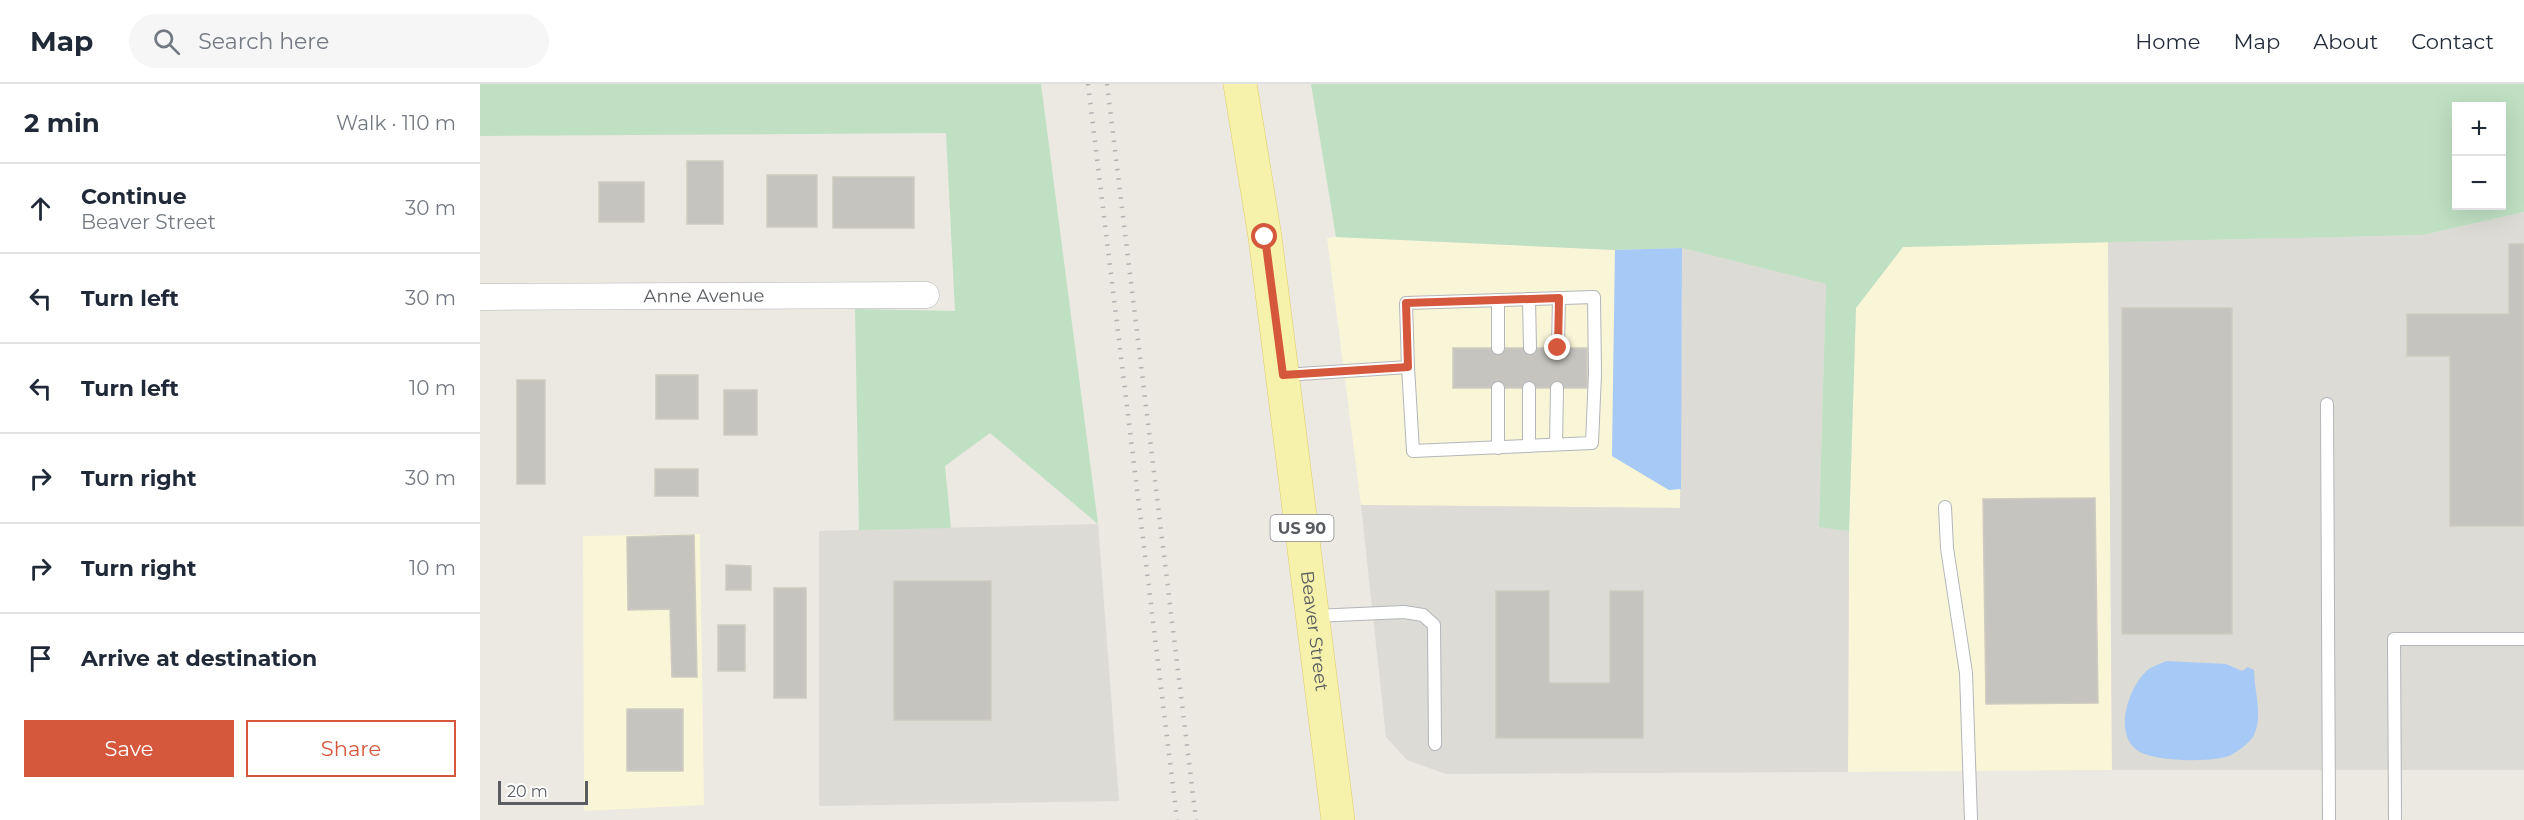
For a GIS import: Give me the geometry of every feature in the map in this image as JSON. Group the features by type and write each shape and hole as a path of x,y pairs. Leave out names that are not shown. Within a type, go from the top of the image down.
{"main road":[{"name":"Beaver Street","path":"1240,84 1265,237 1338,820"}],"street":[{"name":"Anne Avenue","path":"480,297 926,294"}],"lane":[{"path":"1594,297 1595,374 1592,443 1413,451 1406,303 1559,298 1594,297"},
{"path":"1558,348 1559,298"},
{"path":"1529,299 1530,348"},
{"path":"1497,348 1498,300"},
{"path":"1283,375 1408,367"},
{"path":"1497,388 1498,447"},
{"path":"1529,388 1529,446"},
{"path":"1556,444 1557,388"},
{"path":"2326,404 2330,820"},
{"path":"1946,507 1947,548 1966,673 1971,820"},
{"path":"1313,616 1404,612 1423,615 1434,625 1435,744"},
{"path":"2395,820 2394,639 2524,639"}],"shaded area":[{"path":"2524,212 2524,770 2112,770 2108,242 2423,235"},
{"path":"1327,238 1615,250 1612,456 1669,490 1681,489 1680,508 1361,505"},
{"path":"2108,242 2112,770 1848,772 1849,531 1856,307 1903,247"},
{"path":"1682,248 1826,284 1819,526 1849,531 1848,772 1446,774 1407,760 1386,737 1361,505 1680,508"},
{"path":"1098,524 1119,801 819,806 819,531"},
{"path":"700,534 704,805 584,811 583,536"}],"green space":[{"path":"480,84 1041,84 1098,524 990,433 945,466 951,528 859,530 855,309 955,311 946,133 480,136"},
{"path":"1311,84 2524,84 2524,212 2423,235 1903,247 1856,308 1849,531 1819,527 1826,284 1682,248 1615,250 1336,237"}],"water":[{"path":"1682,248 1681,489 1669,490 1612,456 1615,250"},
{"path":"2166,661 2226,664 2242,671 2248,667 2254,670 2258,721 2253,737 2243,747 2223,758 2169,759 2137,750 2130,742 2126,732 2126,709 2135,686 2142,676 2149,669"}],"building":[{"path":"687,161 723,161 723,224 687,224"},
{"path":"767,175 817,175 817,227 767,227"},
{"path":"833,177 914,177 914,228 833,228"},
{"path":"599,182 644,182 644,222 599,222"},
{"path":"2509,244 2524,244 2524,526 2450,526 2450,356 2407,356 2407,314 2509,314"},
{"path":"2122,308 2232,308 2232,634 2122,634"},
{"path":"1453,348 1587,348 1587,388 1453,388"},
{"path":"656,375 698,375 698,419 656,419"},
{"path":"517,380 545,380 545,484 517,484"},
{"path":"724,390 757,390 757,435 724,435"},
{"path":"655,469 698,469 698,496 655,496"},
{"path":"2095,498 2098,703 1986,704 1983,499"},
{"path":"694,535 697,677 672,677 670,609 628,610 627,537"},
{"path":"726,565 751,566 751,590 726,590"},
{"path":"894,581 991,581 991,720 894,720"},
{"path":"774,588 806,588 806,698 774,698"},
{"path":"1496,591 1549,591 1549,683 1610,683 1610,591 1643,591 1643,738 1496,738"},
{"path":"718,625 745,625 745,671 718,671"},
{"path":"627,709 683,709 683,771 627,771"}],"railway":[{"path":"1088,84 1177,820"},
{"path":"1107,84 1196,820"}],"route":[{"path":"1265,237 1283,375 1408,367 1406,303 1559,298 1558,348"}]}
